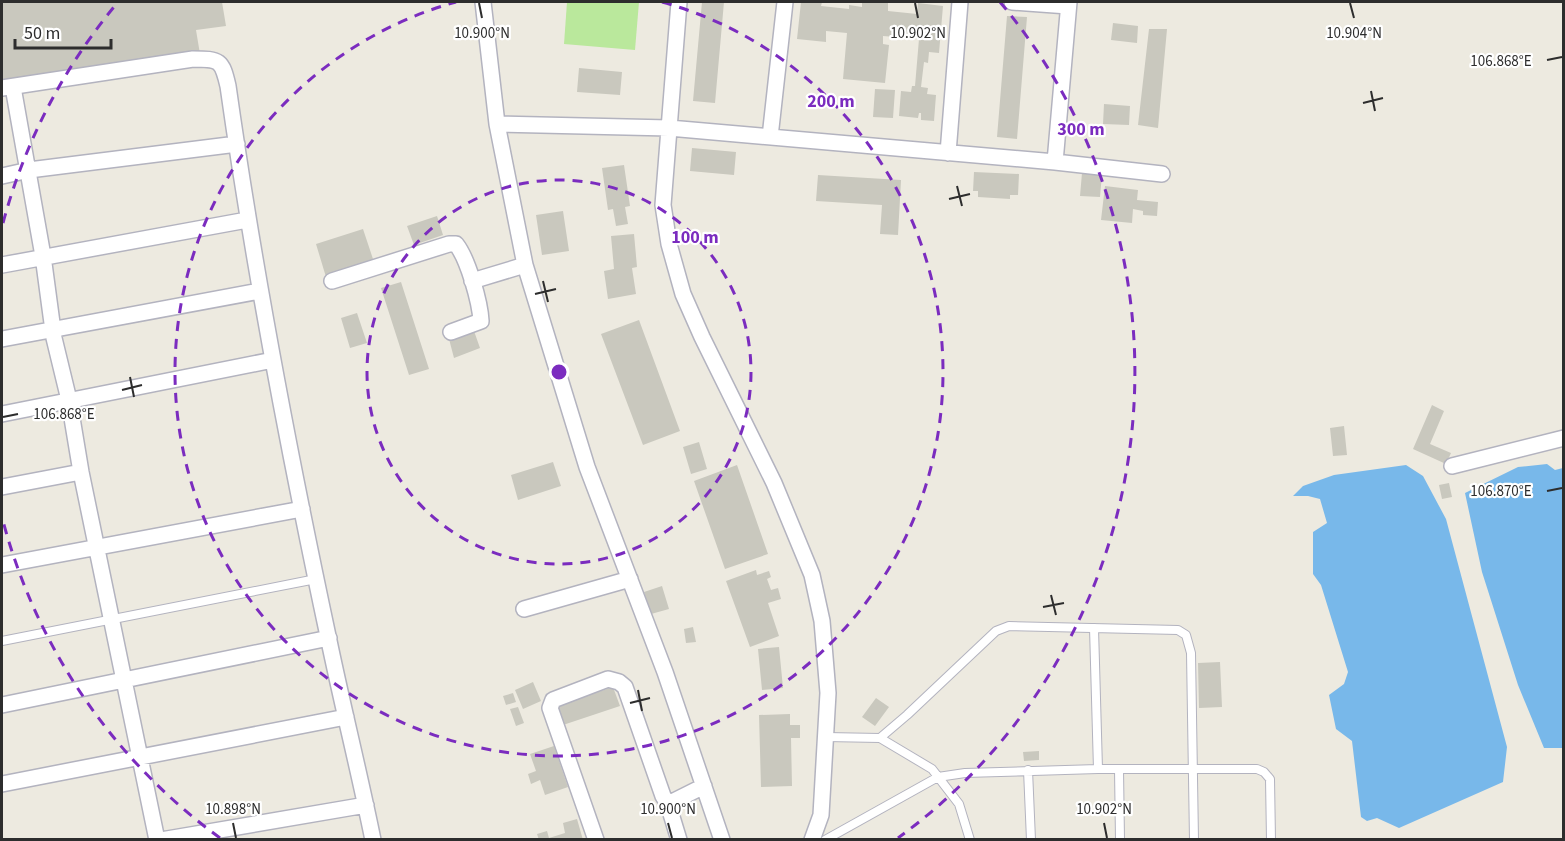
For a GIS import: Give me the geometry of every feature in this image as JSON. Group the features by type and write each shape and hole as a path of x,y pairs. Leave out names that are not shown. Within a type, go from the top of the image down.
{"street":[{"path":"483,2 497,124 525,265 587,467 665,672 722,840"},
{"path":"679,2 663,205 669,244 683,294 774,483 812,575 823,632 828,693 821,815 812,840"},
{"path":"770,137 785,2"},
{"path":"948,153 960,2"},
{"path":"1012,2 1068,4 1055,162"},
{"path":"366,805 159,840 53,329 29,170 7,87 193,59 214,59 223,66 237,144 247,220 273,360 316,579 366,805 373,840"},
{"path":"497,124 669,128 1055,162 1162,174"},
{"path":"2,176 29,170 237,144"},
{"path":"2,265 247,220"},
{"path":"332,281 456,244 472,281 482,321 451,332"},
{"path":"472,281 525,265"},
{"path":"2,339 260,291"},
{"path":"2,414 273,360"},
{"path":"1452,466 1563,438"},
{"path":"2,487 81,472"},
{"path":"2,565 302,509"},
{"path":"524,609 630,579"},
{"path":"2,705 329,638"},
{"path":"596,840 550,708 553,700 608,679 619,682 625,687 679,840"},
{"path":"2,784 346,717"},
{"path":"668,804 704,786"}],"lane":[{"path":"2,641 316,579"},
{"path":"880,738 996,631 1009,626 1178,630 1186,634 1191,653 1194,840"},
{"path":"1094,628 1098,769"},
{"path":"826,736 880,738 932,769 959,804 970,840"},
{"path":"1119,769 1120,840"},
{"path":"825,840 938,777 965,773 1028,770 1192,769 1264,772 1269,779 1271,840"},
{"path":"1028,770 1031,840"}],"green space":[{"path":"567,2 639,2 635,50 564,44"}],"water":[{"path":"1547,464 1555,470 1563,468 1563,748 1544,748 1518,685 1482,572 1465,493 1518,467"},
{"path":"1406,465 1423,476 1446,519 1507,747 1503,782 1399,828 1377,818 1367,821 1361,817 1352,741 1336,729 1329,695 1344,684 1348,672 1321,585 1313,574 1313,532 1327,523 1320,499 1293,496 1303,486 1334,475"}],"building":[{"path":"2,2 222,2 226,26 196,30 200,54 2,84"},
{"path":"702,2 724,2 715,103 693,101"},
{"path":"801,2 822,2 821,6 849,9 849,5 862,7 862,2 888,2 888,11 917,14 918,3 943,6 939,53 929,52 928,63 924,62 921,87 928,88 927,94 936,95 934,121 921,120 921,113 918,118 899,116 901,91 911,92 912,86 915,86 919,39 883,36 883,44 889,45 885,83 843,79 847,33 826,31 826,42 797,39"},
{"path":"1007,16 1027,17 1017,139 997,137"},
{"path":"1113,23 1138,26 1137,43 1111,40"},
{"path":"1149,29 1167,29 1158,128 1138,125"},
{"path":"579,68 622,72 620,95 577,92"},
{"path":"875,89 895,90 893,118 873,117"},
{"path":"1104,104 1130,106 1129,125 1103,124"},
{"path":"692,148 736,152 734,175 690,171"},
{"path":"624,165 630,206 625,207 628,224 616,226 613,209 608,210 602,168"},
{"path":"974,172 1019,174 1018,195 1010,195 1010,199 978,197 978,191 973,191"},
{"path":"1082,173 1102,174 1100,197 1080,196"},
{"path":"818,175 901,180 898,235 880,234 882,205 816,201"},
{"path":"1105,186 1138,190 1137,200 1158,202 1157,216 1143,215 1143,211 1133,209 1132,223 1101,220"},
{"path":"563,211 569,251 542,255 536,215"},
{"path":"437,216 443,235 414,245 407,226"},
{"path":"363,229 374,262 326,277 316,244"},
{"path":"634,234 637,267 632,268 636,294 608,299 604,271 614,269 611,236"},
{"path":"401,282 429,369 409,375 381,288"},
{"path":"357,313 367,343 350,348 341,318"},
{"path":"639,320 680,431 643,445 601,334"},
{"path":"474,331 480,348 454,358 449,339"},
{"path":"1432,405 1444,411 1430,444 1451,453 1446,464 1413,449"},
{"path":"1344,426 1347,455 1333,456 1330,428"},
{"path":"699,442 707,469 691,474 683,447"},
{"path":"553,462 561,486 518,500 511,475"},
{"path":"737,465 768,554 725,569 694,481"},
{"path":"1449,483 1452,497 1442,499 1439,485"},
{"path":"756,570 757,575 769,571 771,577 767,579 771,590 778,588 781,599 768,603 779,636 750,647 726,581"},
{"path":"662,586 669,609 651,614 644,592"},
{"path":"693,627 696,642 686,643 684,629"},
{"path":"779,647 783,688 762,690 758,649"},
{"path":"1220,662 1222,707 1199,708 1198,663"},
{"path":"533,682 541,701 523,709 515,690"},
{"path":"613,687 620,706 563,725 556,706"},
{"path":"513,693 516,702 506,705 503,696"},
{"path":"876,698 889,707 875,726 862,717"},
{"path":"518,707 524,723 516,726 510,709"},
{"path":"790,714 790,725 800,725 800,738 791,738 792,786 761,787 759,715"},
{"path":"554,746 568,787 545,795 540,780 531,784 528,774 536,771 530,754"},
{"path":"1039,751 1039,760 1024,761 1023,752"},
{"path":"577,819 583,840 539,840 537,834 547,831 549,838 565,833 563,823"}]}
